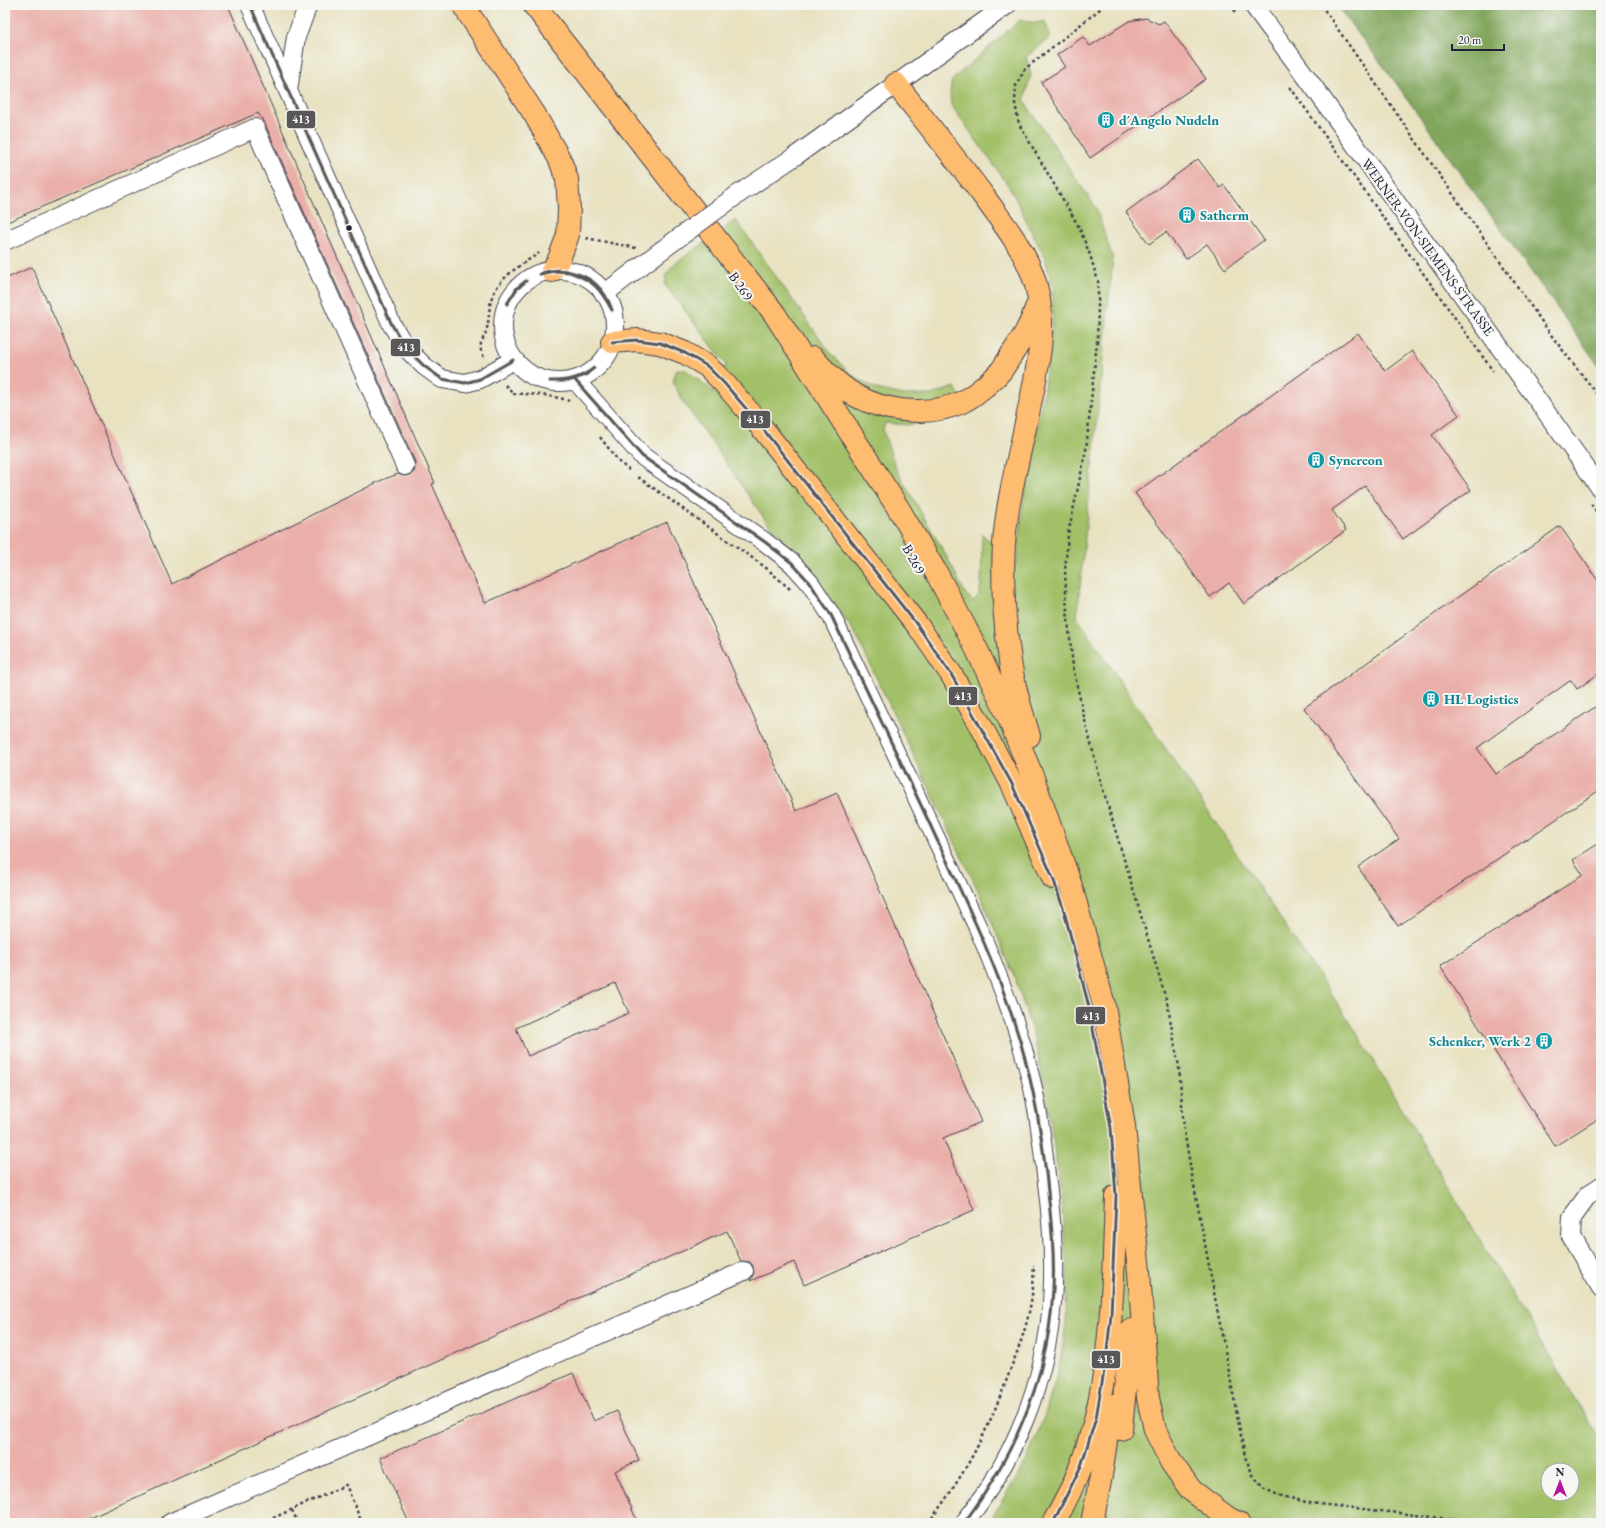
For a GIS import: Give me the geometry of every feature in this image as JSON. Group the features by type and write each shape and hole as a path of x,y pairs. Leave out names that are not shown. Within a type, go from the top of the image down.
{"main road":[{"path":"463,5 535,115 560,160 567,179 570,208 568,235 559,259 552,270"},
{"path":"534,5 774,313 816,361 842,386 867,401 893,409 917,410 941,409 962,402 1000,372 1024,338 1034,315 1039,297"},
{"name":"B 269","path":"534,5 713,245 769,326 890,516 925,578 963,652 993,715 1062,882 1064,912 1089,1007 1123,1196"},
{"path":"896,84 958,162 1002,221 1022,251 1032,274 1039,297 1041,326 1039,364 1010,501 1004,543 1005,614 1009,654 1062,882"},
{"path":"774,313 900,511 937,574 976,648 1007,714 1033,778 1062,882"},
{"path":"612,342 637,340 660,343 685,353 707,366 755,419 918,626 951,674 980,724 1062,882"},
{"path":"1053,1523 1081,1466 1096,1418 1106,1359 1123,1196"},
{"path":"1092,1523 1101,1476 1116,1355 1123,1196"},
{"path":"1105,1523 1114,1478 1130,1356 1133,1286 1123,1196"},
{"path":"1123,1196 1139,1272 1148,1398 1155,1430 1171,1462 1191,1490 1228,1518 1238,1523"}],"street":[{"path":"250,5 392,325 406,348 424,366 442,379 466,383 480,379 513,360"},
{"path":"288,91 296,37 308,5"},
{"path":"604,294 737,195 794,157 1007,5"},
{"name":"WERNER-VON-SIEMENS-STRASSE","path":"1253,5 1313,86 1601,489"},
{"path":"5,241 255,128 405,466"},
{"path":"552,270 567,270 581,275 594,283 604,294 612,309 615,326 612,342 607,355 598,366 588,374 575,380 561,382 541,379 523,370 513,360 506,345 502,328 504,312 511,297 522,284 535,275 552,270"},
{"path":"575,380 642,456 765,542 792,563 820,596 831,615 979,930 999,978 1016,1025 1032,1084 1040,1124 1052,1241 1052,1302 1043,1363 1033,1399 1015,1439 994,1479 964,1523"},
{"path":"1601,1186 1588,1195 1572,1217 1571,1237 1601,1288"},
{"path":"170,1523 744,1271"}],"path":[{"path":"1105,5 1024,69 1016,85 1015,103 1019,124 1079,228 1090,254 1098,281 1097,342 1086,450 1067,541 1065,571 1067,611 1073,667 1102,786 1167,1002 1179,1067 1184,1130 1190,1170 1245,1457 1253,1475 1263,1488 1278,1495 1310,1503 1486,1523"},
{"path":"1321,5 1554,339 1601,399"},
{"path":"568,235 639,248"},
{"path":"540,252 512,270 500,283 492,298 488,313 487,328 480,346 480,351 494,371 514,394 524,393 563,398 573,403"},
{"path":"597,433 619,462 631,472"},
{"path":"637,476 765,567 792,592"},
{"path":"928,1523 953,1489 977,1450 1003,1392 1022,1338 1032,1295 1034,1258"},
{"path":"262,1523 346,1485 362,1523"},
{"path":"292,1510 298,1523"}],"green space":[{"path":"1336,5 1601,5 1601,369 1390,75"},
{"path":"1020,20 1036,23 1045,21 1051,37 1026,57 1031,74 1024,101 1096,208 1113,259 1077,617 1352,1025 1601,1443 1601,1523 988,1523 1026,1462 1045,1414 1059,1368 1066,1324 1067,1274 1061,1196 1050,1119 1035,1040 1015,978 981,897 855,633 807,566 786,551 780,536 766,521 683,402 673,382 677,369 686,370 714,392 726,364 665,285 666,275 673,265 736,220 831,354 852,375 876,389 903,395 931,395 955,387 968,412 947,420 908,425 885,423 883,430 896,469 947,557 965,593 973,601 979,595 981,585 982,534 1017,563 1023,503 1043,395 1052,326 1053,286 1044,256 1010,188 951,105 950,91 952,80"}],"building":[{"path":"5,5 228,5 435,483 432,484 485,603 667,522 796,811 837,793 981,1122 943,1138 974,1210 804,1285 794,1262 750,1281 754,1273 753,1266 750,1262 741,1261 727,1231 79,1523 5,1523 5,279 32,267 172,584 382,480 398,474 404,476 410,475 414,472 415,462 265,124 258,113 5,223","holes":["615,983 629,1013 528,1056 516,1028"]},
{"name":"d´Angelo Nudeln","path":"1146,18 1159,24 1164,21 1206,79 1090,158 1041,82 1065,67 1057,55 1083,37 1090,46 1129,21"},
{"name":"Satherm","path":"1198,159 1220,188 1224,185 1264,240 1225,269 1207,244 1186,259 1166,232 1149,244 1126,212"},
{"name":"Syncreon","path":"1358,333 1385,371 1412,351 1459,415 1432,435 1471,490 1403,539 1365,486 1332,510 1346,530 1244,604 1229,583 1210,597 1135,493"},
{"path":"1560,526 1601,585 1601,672 1577,689 1571,680 1477,748 1496,774 1601,703 1601,789 1398,926 1358,867 1399,839 1304,708 1479,582 1480,583"},
{"name":"Schenker, Werk 2","path":"1601,842 1601,1117 1555,1146 1440,966 1583,875 1573,860"},
{"path":"573,1373 594,1421 617,1411 639,1460 615,1471 638,1523 409,1523 380,1458"}],"transit line":[{"name":"413","path":"250,5 392,325 406,348 424,366 442,379 465,383 480,379 513,360"},
{"name":"413","path":"540,274 555,270 570,272"},
{"name":"413","path":"540,274 554,271 570,272"},
{"name":"413","path":"570,272 578,274 596,285 605,296 612,310"},
{"name":"413","path":"570,272 596,286 612,310"},
{"name":"413","path":"507,304 517,288 526,281"},
{"name":"413","path":"507,304 516,290 526,281"},
{"name":"413","path":"612,342 637,340 660,343 685,353 707,366 755,419 918,626 951,674 1012,784 1053,878 1064,911 1089,1007 1111,1128 1116,1196 1111,1315 1106,1359 1096,1418 1081,1466 1053,1523"},
{"name":"413","path":"550,381 573,379 584,375 594,368"},
{"name":"413","path":"550,381 568,381 588,374"},
{"name":"413","path":"575,380 642,456 765,542 792,563 810,583 831,615 927,818 985,946 1006,998 1026,1061 1041,1135 1052,1231 1053,1289 1045,1353 1037,1383 1026,1413 1014,1441 999,1469 983,1496 964,1523"}],"place":[{"name":"d´Angelo Nudeln","path":"1106,120"},
{"name":"Satherm","path":"1187,215"},
{"name":"Syncreon","path":"1316,460"},
{"name":"HL Logistics","path":"1431,699"},
{"name":"Schenker, Werk 2","path":"1544,1041"}]}
